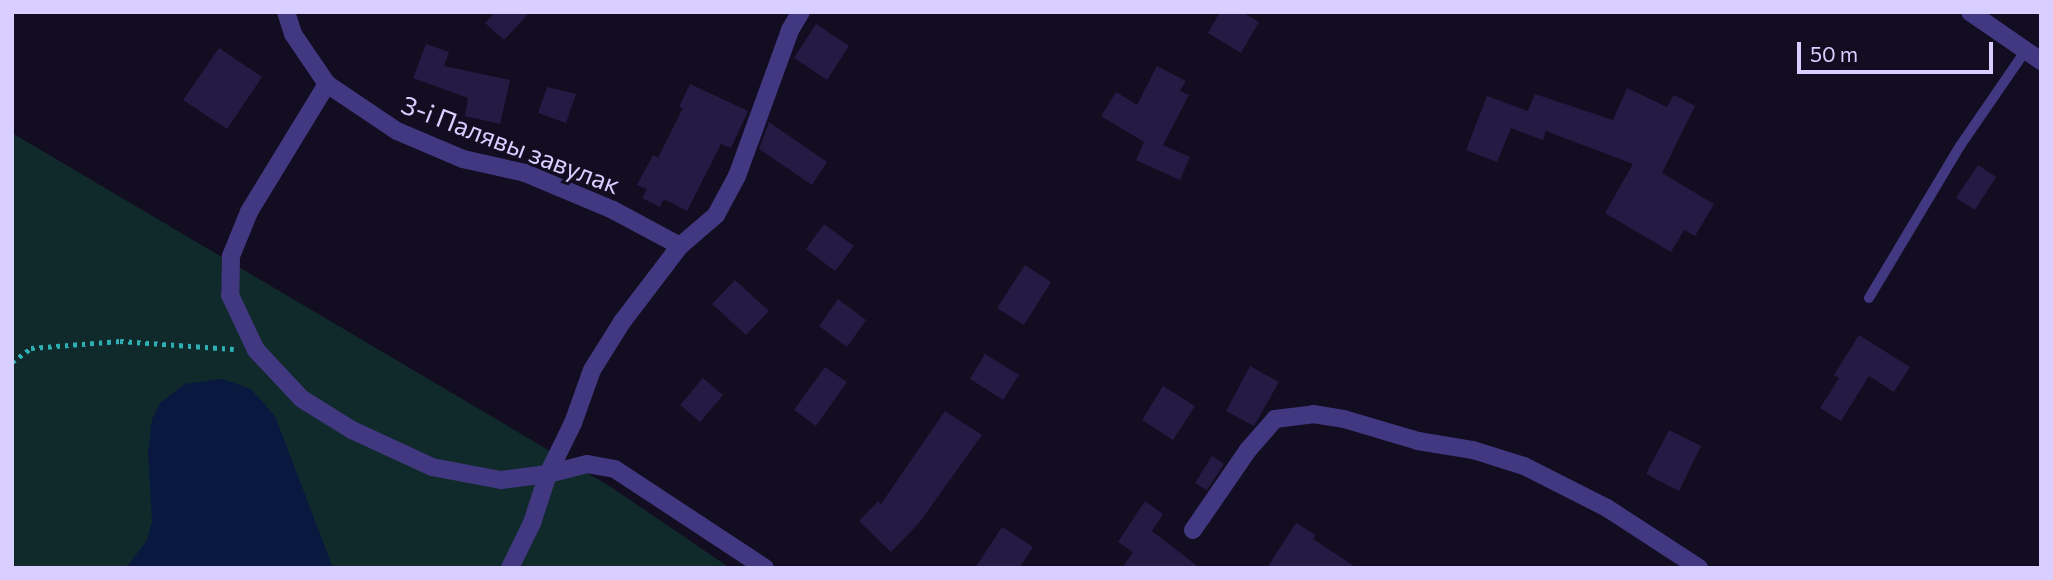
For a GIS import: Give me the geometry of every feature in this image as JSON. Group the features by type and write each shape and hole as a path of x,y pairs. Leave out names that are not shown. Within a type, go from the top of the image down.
{"street":[{"name":"3-і Палявы завулак","path":"286,12 293,34 327,84 397,131 463,159 525,173 612,210 680,246"},
{"path":"510,568 532,523 548,474 573,423 592,370 622,323 680,246 716,215 737,176 790,30 801,12"},
{"path":"1970,12 2041,61"},
{"path":"327,84 249,212 231,256 230,295 256,350 302,399 352,430 432,467 501,480 548,474 587,464 615,469 765,568"},
{"path":"1193,530 1248,450 1275,419 1313,414 1344,419 1418,441 1473,450 1524,466 1607,508 1699,568"}],"lane":[{"path":"1869,298 1960,146 2026,50"}],"path":[{"path":"12,362 31,348 120,341 256,350"}],"green space":[{"path":"12,133 611,487 730,568 12,568"}],"water":[{"path":"222,379 251,389 275,416 333,568 126,568 147,540 152,521 148,452 152,419 160,403 185,384"}],"building":[{"path":"495,12 530,12 504,40 485,23"},
{"path":"1220,12 1242,12 1259,22 1241,53 1208,33"},
{"path":"816,24 849,46 827,80 794,58"},
{"path":"426,44 449,52 444,66 510,80 500,124 465,116 468,98 413,78"},
{"path":"219,48 262,77 227,129 183,100"},
{"path":"1157,66 1186,81 1180,91 1189,95 1163,145 1190,157 1180,180 1136,160 1144,142 1101,116 1116,92 1137,105"},
{"path":"690,84 748,111 731,148 721,144 687,211 664,199 660,207 642,198 647,189 637,185 653,155 658,158 683,108 679,107"},
{"path":"547,87 576,94 566,123 538,113"},
{"path":"1627,88 1667,107 1674,95 1695,106 1662,173 1714,204 1695,236 1684,230 1671,252 1605,213 1633,164 1546,131 1543,140 1511,128 1497,162 1466,150 1487,96 1528,111 1535,94 1613,120"},
{"path":"769,122 827,162 812,185 759,149"},
{"path":"1978,165 1996,177 1975,210 1956,198"},
{"path":"824,224 854,246 835,271 806,249"},
{"path":"1025,265 1051,282 1024,325 997,308"},
{"path":"735,280 769,311 746,335 712,304"},
{"path":"838,299 866,320 847,347 819,326"},
{"path":"1859,335 1910,367 1894,392 1869,376 1841,421 1820,408 1839,378 1834,375"},
{"path":"985,354 1019,375 1003,400 970,379"},
{"path":"1250,366 1279,382 1254,426 1226,411"},
{"path":"825,367 847,382 816,426 794,410"},
{"path":"703,378 723,395 700,422 680,405"},
{"path":"1163,386 1195,406 1173,440 1142,420"},
{"path":"945,411 982,435 919,523 891,552 859,521 878,501 881,504"},
{"path":"1669,430 1701,446 1679,491 1646,474"},
{"path":"1212,456 1224,464 1207,490 1195,483"},
{"path":"1145,501 1163,514 1152,531 1200,568 1122,568 1133,552 1118,542"},
{"path":"1296,523 1316,535 1313,539 1357,568 1267,568"},
{"path":"1002,527 1033,547 1019,568 975,568"}]}
